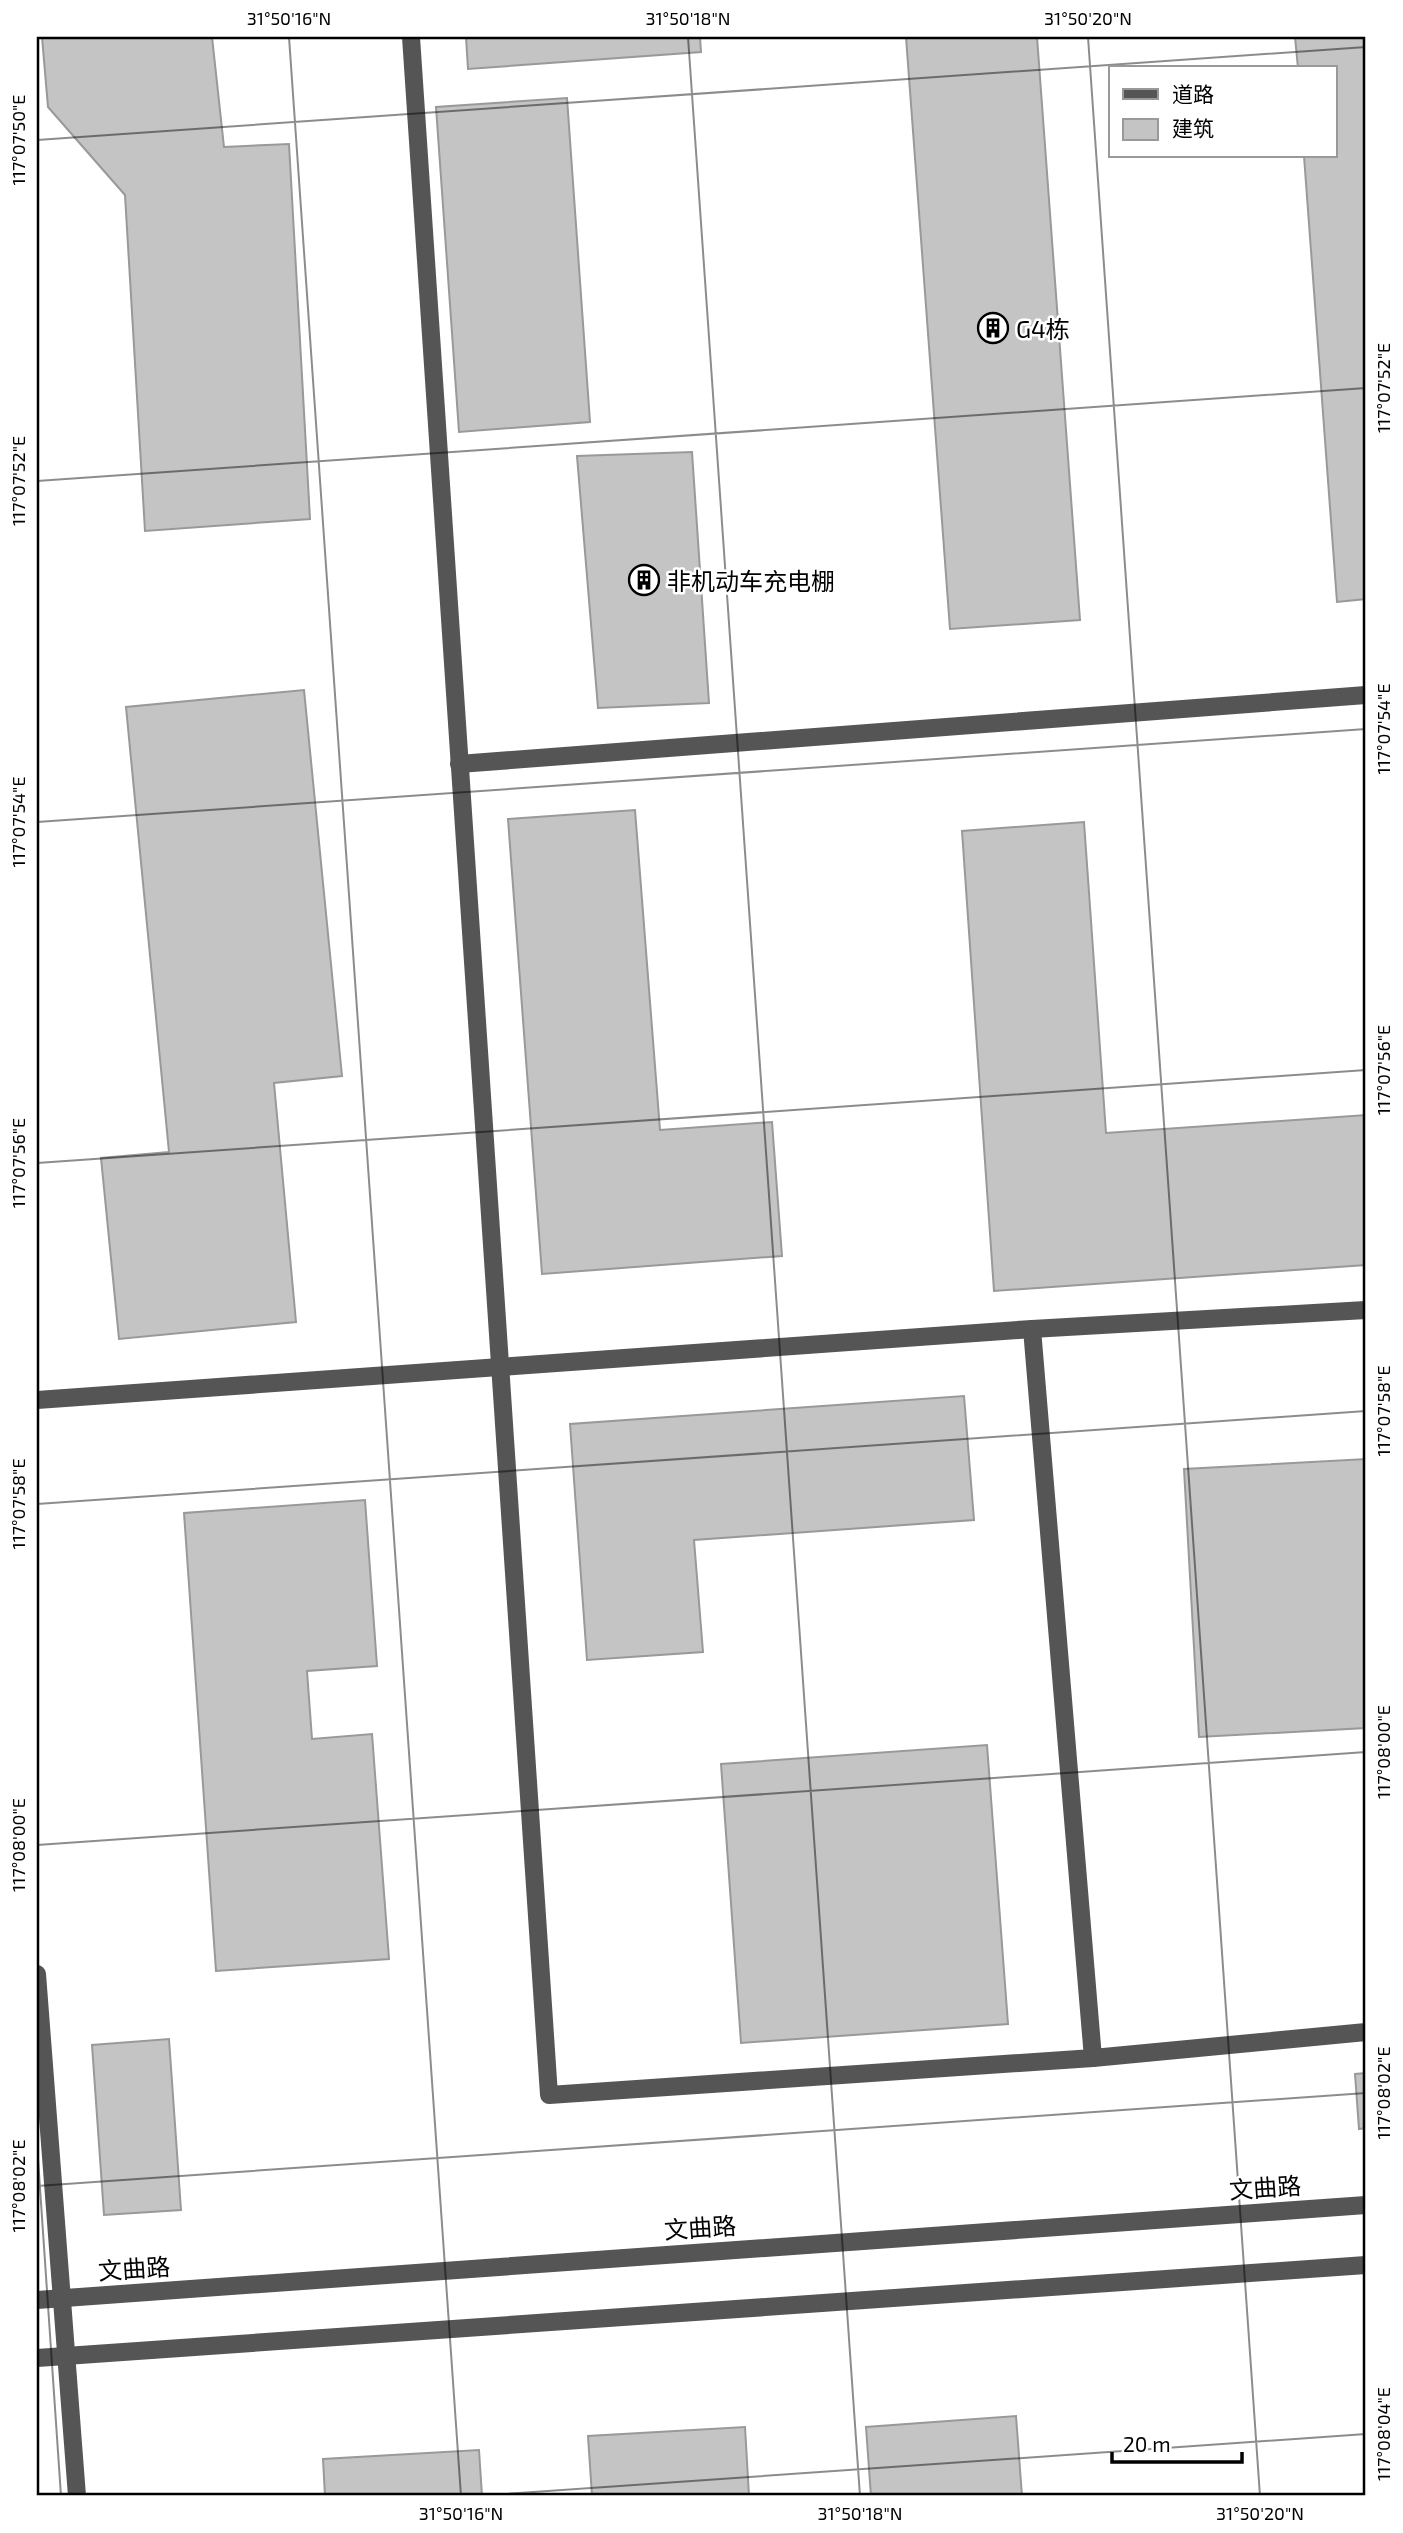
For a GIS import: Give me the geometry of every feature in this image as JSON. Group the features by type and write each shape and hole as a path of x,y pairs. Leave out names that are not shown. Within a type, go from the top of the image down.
{"street":[{"path":"411,37 549,2095 1093,2058 1366,2032"},
{"path":"459,764 1366,695"},
{"path":"37,1400 1032,1329 1366,1310"},
{"path":"1032,1329 1093,2058"},
{"path":"37,1974 77,2496"},
{"name":"文曲路","path":"37,2300 1366,2205"},
{"path":"37,2358 1366,2265"}],"building":[{"path":"42,37 212,37 224,147 289,144 310,519 145,531 125,195 48,107"},
{"path":"466,37 700,37 701,52 468,69"},
{"name":"G4栋","path":"906,37 1037,37 1080,620 950,629"},
{"path":"1295,37 1366,37 1366,599 1337,602 1304,158 1336,158 1336,66 1298,66"},
{"path":"567,98 590,422 459,432 436,107"},
{"name":"非机动车充电棚","path":"692,452 709,703 598,708 577,456"},
{"path":"304,690 342,1076 274,1083 296,1322 119,1339 101,1158 169,1152 126,707"},
{"path":"635,810 660,1130 772,1122 782,1256 542,1274 508,819"},
{"path":"1084,822 1106,1133 1366,1115 1366,1265 994,1291 962,831"},
{"path":"964,1396 974,1520 694,1540 703,1652 587,1660 570,1424"},
{"path":"1366,1459 1366,1728 1199,1737 1184,1469"},
{"path":"365,1500 377,1666 307,1671 312,1739 372,1734 389,1959 216,1971 184,1513"},
{"path":"987,1745 1008,2024 741,2043 721,1764"},
{"path":"169,2039 181,2210 104,2215 92,2045"},
{"path":"1366,2073 1366,2128 1359,2129 1355,2074"},
{"path":"1016,2416 1022,2496 871,2496 866,2427"},
{"path":"745,2427 749,2496 592,2496 588,2436"},
{"path":"479,2450 482,2496 325,2496 323,2459"}],"place":[{"name":"G4栋","path":"993,328"},
{"name":"非机动车充电棚","path":"644,580"}]}
